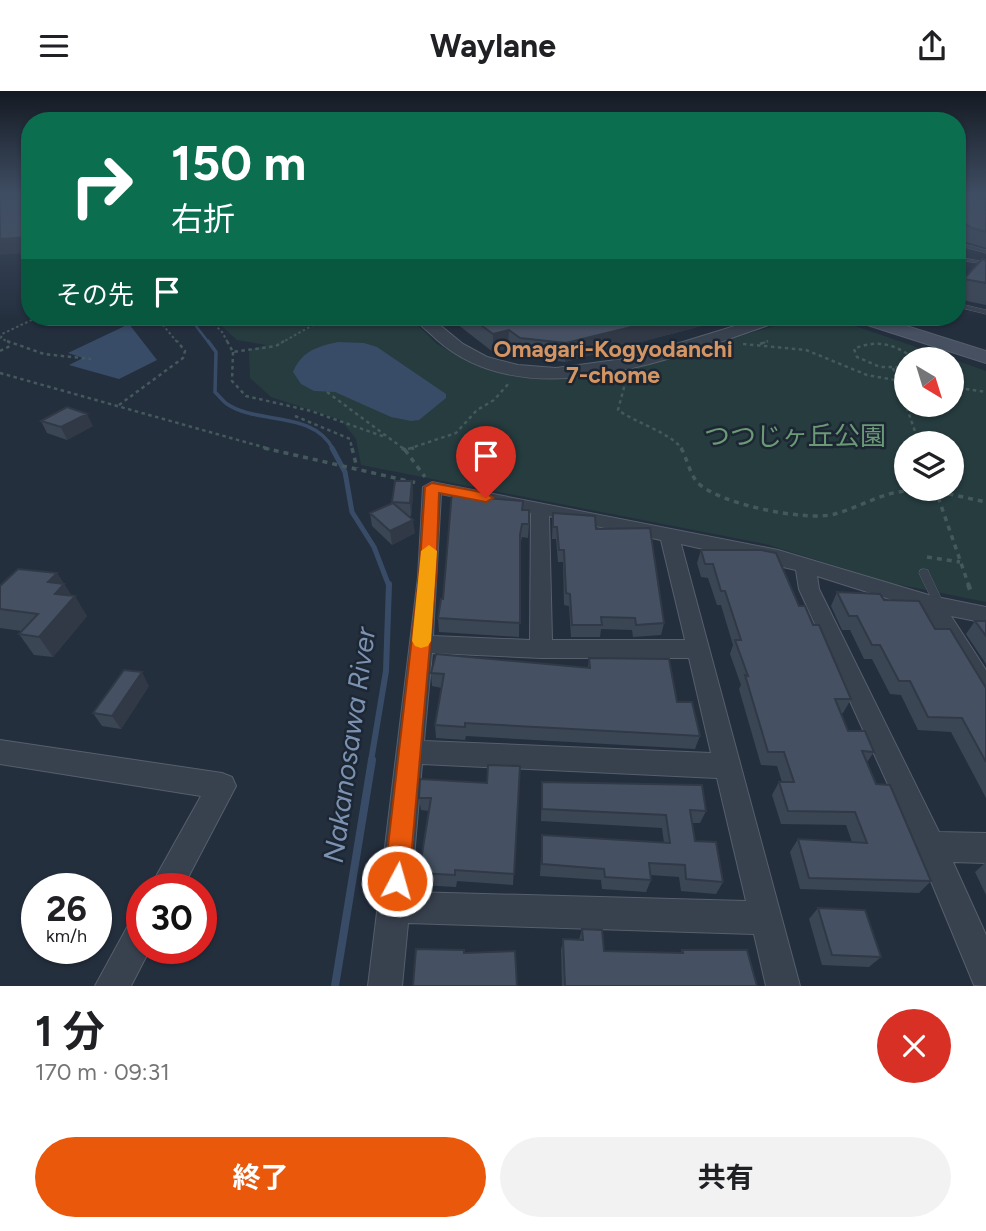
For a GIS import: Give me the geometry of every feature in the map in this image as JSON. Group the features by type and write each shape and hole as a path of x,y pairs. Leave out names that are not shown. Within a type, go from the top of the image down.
{"main road":[{"path":"888,326 986,357"},
{"path":"920,326 986,346"}],"street":[{"path":"432,326 480,361 519,370 570,373 638,362 750,326"},
{"path":"386,986 421,644 432,487 778,557 806,568 936,605 982,614"},
{"path":"540,508 541,649"},
{"path":"669,533 783,986"},
{"path":"806,568 809,589 931,847 986,973"},
{"path":"936,605 986,691"},
{"path":"421,644 541,649 698,649"},
{"path":"0,752 222,786 174,873"},
{"path":"410,752 726,766"},
{"path":"931,847 986,848"},
{"path":"394,907 765,918"},
{"path":"111,986 126,959"}],"lane":[{"path":"966,246 986,252"},
{"path":"966,260 986,263"},
{"path":"966,307 986,312"},
{"path":"924,573 936,605"}],"path":[{"path":"21,325 2,334 1,338 62,357 91,359"},
{"path":"119,405 183,358 185,351 164,326"},
{"path":"216,326 233,352 232,381 246,395 268,403 333,418 391,439"},
{"path":"233,352 276,346 311,326"},
{"path":"758,345 768,341"},
{"path":"739,343 806,349 867,375 894,380"},
{"path":"0,351 14,344"},
{"path":"894,347 865,344 855,349 857,356 863,361 893,368 894,371"},
{"path":"405,450 456,433 477,410 494,400 519,370"},
{"path":"0,373 276,451 432,487"},
{"path":"634,377 625,380 618,409 632,420 677,441 682,446 698,483 713,493 798,517 824,517 894,492"},
{"path":"964,389 986,392"},
{"path":"327,392 405,450 432,487"},
{"path":"295,416 349,439 355,468"},
{"path":"964,497 986,502"},
{"path":"940,501 982,614"},
{"path":"928,557 961,562"}],"green space":[{"name":"つつじヶ丘公園","path":"222,326 310,326 300,332 313,326 418,326 437,344 477,366 511,374 553,378 605,377 774,326 855,326 916,347 894,347 894,417 964,417 964,363 986,371 986,602 891,583 765,544 361,465 356,439 341,420 271,397 250,378 249,350 266,345 237,340"}],"water":[{"path":"125,326 131,326 157,360 119,379 69,365 83,358 68,353"},
{"path":"338,342 364,343 377,347 446,394 446,398 419,420 411,421 391,417 335,392 314,391 301,384 293,372 301,359 316,348"}],"building":[{"path":"0,237 21,237 21,238 0,239"},
{"path":"982,259 986,260 986,283 966,279"},
{"path":"482,326 635,326 566,343 520,338 509,330 493,334"},
{"path":"67,407 87,414 61,427 41,421"},
{"path":"395,481 412,481 410,503 392,502"},
{"path":"452,491 477,492 476,497 523,501 522,510 529,510 529,524 522,524 520,535 520,623 438,618 443,599"},
{"path":"393,503 413,520 390,531 370,513"},
{"path":"553,513 595,516 596,529 650,528 664,623 636,625 635,618 601,617 602,625 572,625 570,594 566,593 564,550 559,550 557,527 553,527"},
{"path":"701,550 761,550 776,553 799,606 805,606 813,625 819,625 851,699 835,699 848,731 865,731 874,752 862,751 876,784 890,785 931,881 809,878 798,839 867,843 855,812 788,811 779,782 794,782 784,752 768,752 745,675 748,676 735,640 741,640 725,591 721,591 713,564 705,564"},
{"path":"18,569 57,573 48,582 64,584 55,594 75,596 39,637 19,634 38,614 0,609 0,586"},
{"path":"837,592 880,594 884,600 919,601 935,629 950,629 986,688 986,762 962,718 928,717 910,681 899,681 880,645 872,645 857,616 849,616"},
{"path":"975,621 986,621 986,636"},
{"path":"436,654 590,668 589,658 669,659 677,702 692,702 700,736 465,723 465,727 435,725 444,674 431,673"},
{"path":"124,670 142,672 112,716 93,713"},
{"path":"488,765 520,766 514,874 455,870 455,875 419,873 431,798 419,798 420,779 487,783"},
{"path":"542,782 702,785 706,811 690,810 695,841 716,842 723,882 686,879 685,865 649,863 651,880 605,877 604,869 542,864 542,835 670,843 666,815 542,809"},
{"path":"818,908 865,910 881,957 832,955"},
{"path":"582,929 602,930 604,951 683,953 682,950 747,950 757,986 565,986 563,939 583,940"},
{"path":"416,949 464,950 464,953 515,951 517,986 413,986"}],"waterway":[{"name":"Nakanosawa River","path":"196,326 209,343"},
{"name":"Nakanosawa River","path":"208,341 216,352 215,392 226,403 240,410 312,428 324,437 333,449"},
{"name":"Nakanosawa River","path":"332,448 345,472 352,512 374,547 389,586"},
{"name":"Nakanosawa River","path":"371,761 386,671 389,586"},
{"name":"Nakanosawa River","path":"335,986 372,760"}],"slow traffic":[{"path":"421,641 429,551"}],"district":[{"name":"Omagari-Kogyodanchi 7-chome","path":"613,362"}],"route":[{"path":"397,881 428,577 432,487 486,498"}]}
